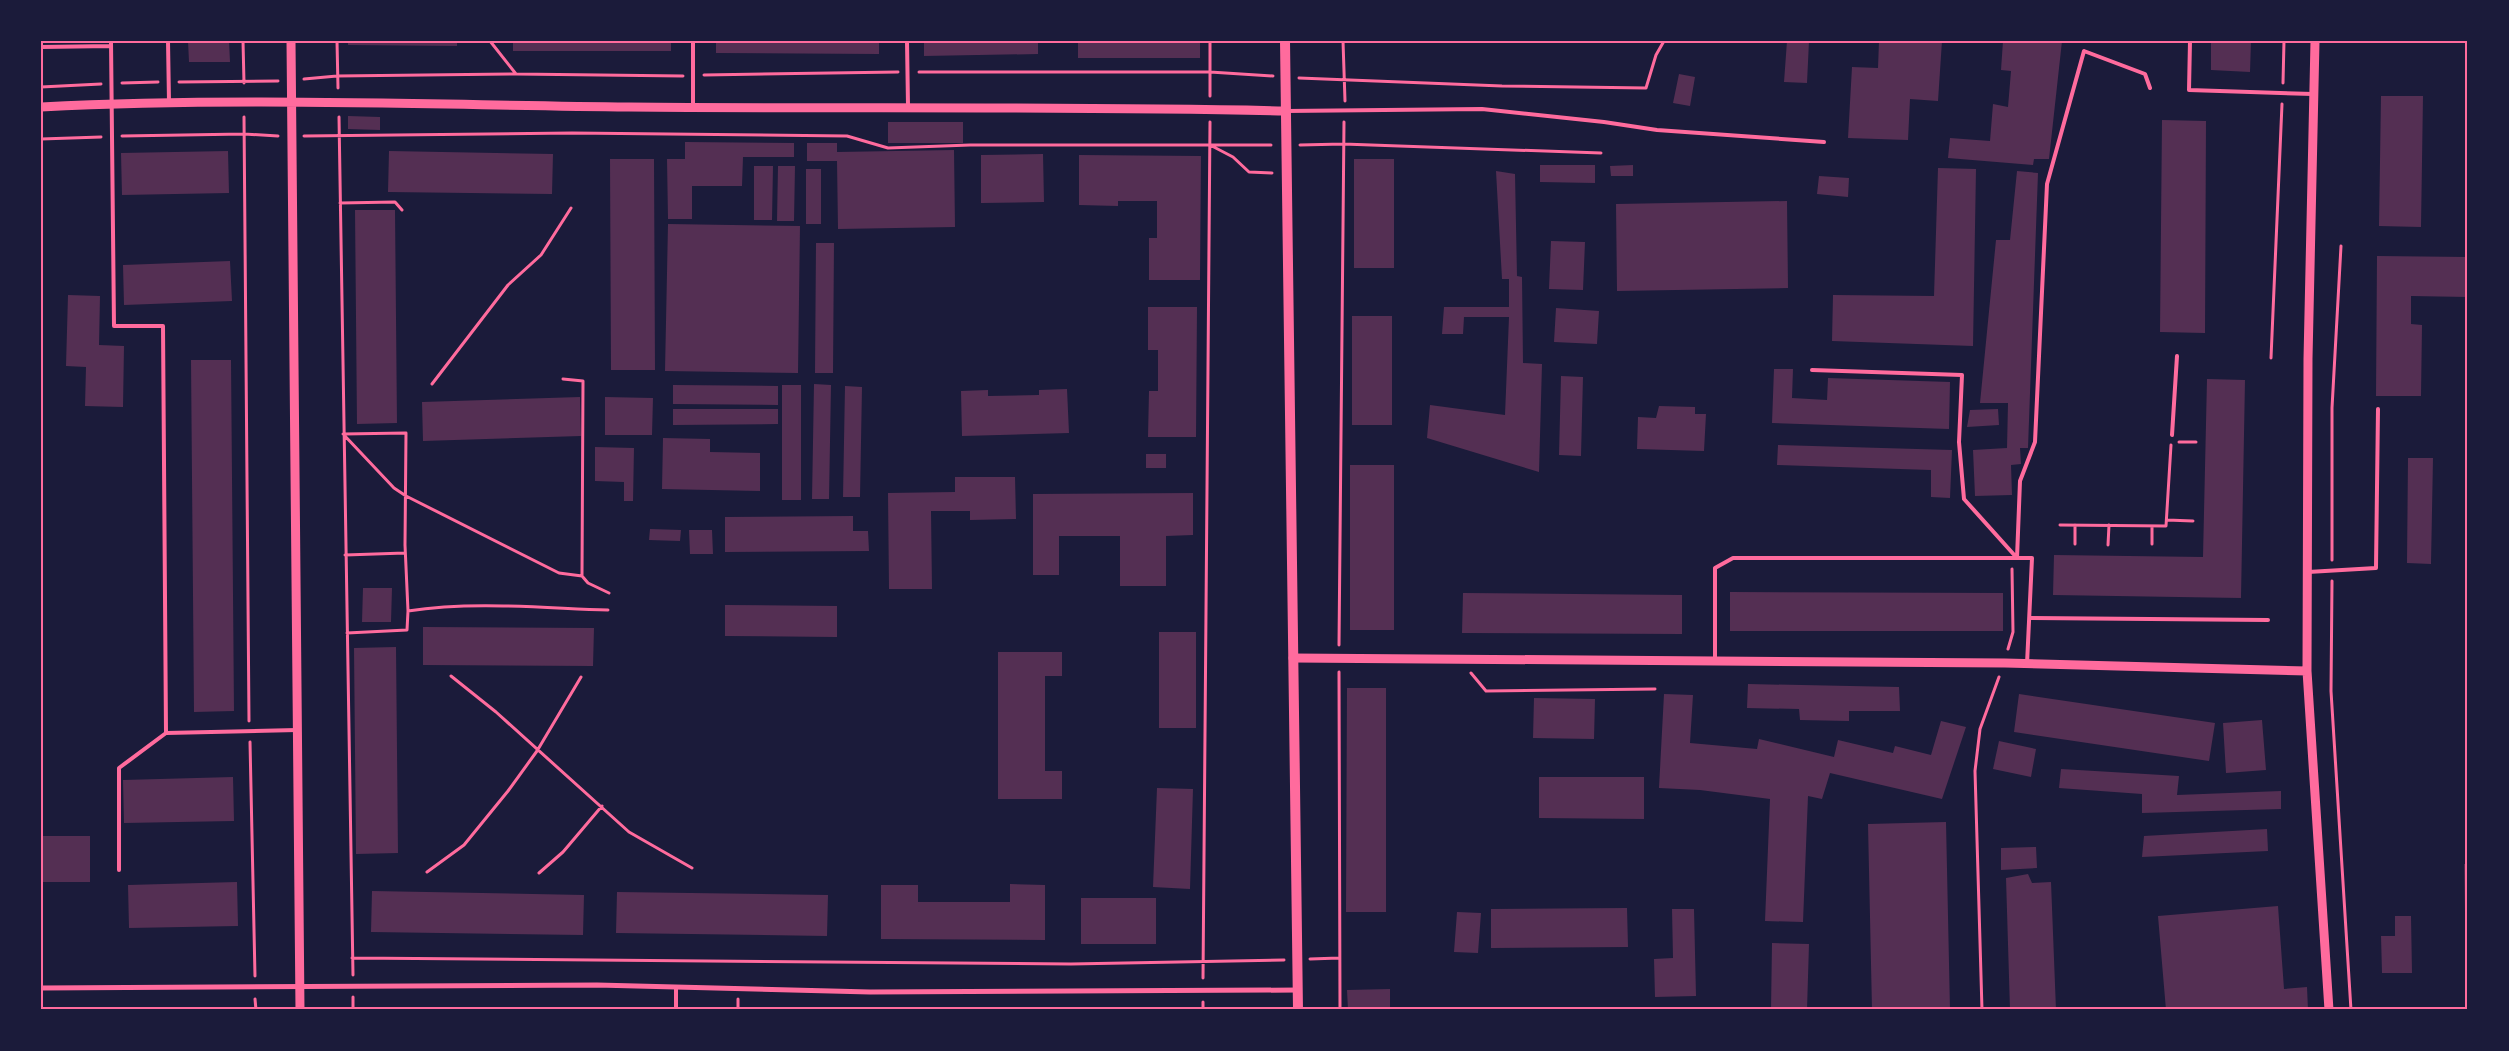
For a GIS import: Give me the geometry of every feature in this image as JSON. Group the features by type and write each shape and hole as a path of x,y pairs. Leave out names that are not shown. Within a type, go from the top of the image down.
{"main road":[{"path":"1285,41 1298,1010"}],"street":[{"path":"291,41 300,1010"},
{"path":"2315,41 2307,671 2329,1010"},
{"path":"41,106 169,102 339,102 693,108 908,106 1286,111"},
{"path":"1294,658 1715,659 2005,663 2307,671"},
{"path":"41,988 255,986 676,987 870,992 1298,990"}],"lane":[{"path":"110,41 114,326 163,326 166,734"},
{"path":"168,41 169,102"},
{"path":"693,41 693,108"},
{"path":"907,41 908,106"},
{"path":"2190,41 2189,90 2313,94"},
{"path":"41,46 110,46"},
{"path":"2015,558 2020,481 2035,442 2046,184 2084,50 2145,74 2150,88"},
{"path":"1286,111 1482,109 1604,122 1657,130 1824,142"},
{"path":"2172,435 2177,356"},
{"path":"1812,370 1962,375 1959,442 1964,499 2015,558"},
{"path":"2307,572 2376,568 2378,409"},
{"path":"1715,659 1715,568 1733,558 2032,558 2027,664"},
{"path":"2030,618 2268,620"},
{"path":"119,870 119,768 166,734 297,730"},
{"path":"676,987 676,1010"}],"path":[{"path":"243,41 250,731 256,1010"},
{"path":"337,41 353,1010"},
{"path":"490,41 516,74"},
{"path":"1203,1010 1210,41"},
{"path":"1340,1010 1339,659 1343,144 1345,110 1343,41"},
{"path":"1502,86 1646,88 1656,55 1664,41"},
{"path":"2271,358 2284,41"},
{"path":"41,87 169,82 244,82 337,76"},
{"path":"41,139 244,134 292,136 572,133 847,136 888,148 1287,146 1343,144 1601,153"},
{"path":"1210,145 1233,157 1248,172 1272,174"},
{"path":"340,203 395,202 402,210"},
{"path":"432,384 508,285 541,255 571,208"},
{"path":"2340,246 2332,408 2331,691 2351,1010"},
{"path":"563,379 583,381 582,576 588,583 609,593"},
{"path":"343,434 406,433 405,553 407,630 346,633"},
{"path":"343,434 394,488 406,496 559,573 582,576"},
{"path":"2060,525 2166,526 2171,443 2196,442"},
{"path":"2166,520 2193,521"},
{"path":"2075,525 2075,544"},
{"path":"2108,545 2109,526"},
{"path":"2152,526 2152,544"},
{"path":"345,555 405,553"},
{"path":"1982,1010 1974,771 1980,729 2005,663 2012,632 2015,558"},
{"path":"408,611 471,606 608,610"},
{"path":"1467,670 1486,691 1655,688"},
{"path":"1339,674 1348,674"},
{"path":"451,676 496,712 629,832 692,868"},
{"path":"427,872 464,845 537,750 581,676"},
{"path":"539,872 564,852 602,806"},
{"path":"352,958 1071,964 1203,963 1339,958"}],"building":[{"path":"188,41 229,41 230,62 189,62"},
{"path":"348,41 457,41 457,46 348,45"},
{"path":"513,41 671,41 671,51 513,51"},
{"path":"716,41 879,41 879,54 716,53"},
{"path":"924,41 1038,41 1038,54 924,56"},
{"path":"1078,41 1200,41 1200,58 1078,58"},
{"path":"1787,41 1809,41 1807,83 1784,82"},
{"path":"1879,41 1942,41 1938,101 1910,99 1908,140 1848,138 1852,67 1878,68"},
{"path":"2003,41 2062,41 2049,159 2034,159 2033,165 1948,158 1950,138 1990,141 1993,104 2008,107 2011,71 2001,70"},
{"path":"2211,41 2251,41 2250,72 2211,70"},
{"path":"1679,74 1695,77 1690,106 1673,103"},
{"path":"2381,96 2423,96 2421,227 2379,226"},
{"path":"348,116 380,117 380,130 348,129"},
{"path":"2162,120 2206,121 2205,333 2160,332"},
{"path":"888,122 963,122 963,143 888,143"},
{"path":"685,142 794,143 794,157 743,157 742,186 692,186 692,219 668,219 667,159 685,159"},
{"path":"807,143 837,143 837,152 954,150 955,227 838,229 837,161 807,161"},
{"path":"228,151 229,193 122,195 121,153"},
{"path":"389,151 553,154 552,194 388,192"},
{"path":"1043,154 1044,202 981,203 981,155"},
{"path":"1079,155 1201,156 1200,280 1149,280 1149,238 1157,238 1157,201 1118,201 1118,206 1079,205"},
{"path":"610,159 654,159 655,370 611,370"},
{"path":"1354,159 1394,159 1394,268 1354,268"},
{"path":"1540,165 1595,165 1595,183 1540,182"},
{"path":"1633,165 1633,176 1611,176 1610,166"},
{"path":"754,166 773,166 772,220 754,220"},
{"path":"778,166 795,166 794,221 777,221"},
{"path":"1938,168 1976,169 1973,346 1832,341 1833,295 1934,296"},
{"path":"806,169 821,169 821,224 806,224"},
{"path":"1496,171 1515,174 1517,276 1522,277 1523,363 1542,364 1539,472 1427,438 1430,405 1505,415 1509,317 1464,317 1463,334 1442,334 1444,307 1509,307 1509,279 1502,279"},
{"path":"2017,171 2038,173 2028,448 2020,448 2021,464 2011,465 2012,495 1975,496 1973,450 2007,448 2008,403 1980,403 1996,240 2010,240"},
{"path":"1819,176 1849,178 1848,197 1817,194"},
{"path":"1787,201 1788,288 1617,291 1616,204"},
{"path":"355,210 395,210 397,423 357,424"},
{"path":"668,224 800,226 798,373 665,371"},
{"path":"1551,241 1585,242 1583,290 1549,289"},
{"path":"816,243 834,243 833,373 815,373"},
{"path":"2377,256 2468,257 2468,297 2411,296 2411,324 2422,325 2421,396 2376,396"},
{"path":"230,261 232,301 124,305 123,265"},
{"path":"68,295 100,296 99,345 124,346 123,407 85,406 86,367 66,366"},
{"path":"1148,307 1197,307 1196,437 1148,437 1149,391 1158,391 1158,350 1148,350"},
{"path":"1556,308 1599,311 1597,344 1554,342"},
{"path":"1352,316 1392,316 1392,425 1352,425"},
{"path":"191,360 231,360 234,711 194,712"},
{"path":"1774,369 1793,369 1792,398 1827,400 1828,378 1950,382 1949,429 1772,423"},
{"path":"1561,376 1583,377 1581,456 1559,455"},
{"path":"2207,379 2245,380 2241,598 2053,595 2054,555 2203,557"},
{"path":"814,384 831,385 829,499 812,499"},
{"path":"673,385 778,386 778,405 673,404"},
{"path":"782,385 801,385 801,500 782,500"},
{"path":"845,386 862,387 860,497 843,497"},
{"path":"1067,389 1069,433 962,436 961,391 988,390 988,396 1039,395 1039,390"},
{"path":"580,397 581,436 423,441 422,402"},
{"path":"605,397 653,398 652,435 605,435"},
{"path":"1659,406 1695,407 1695,414 1706,414 1704,451 1637,449 1638,417 1656,418"},
{"path":"673,409 778,409 778,424 673,425"},
{"path":"1998,409 1999,425 1967,427 1970,410"},
{"path":"663,438 710,439 710,452 760,453 760,491 662,489"},
{"path":"1778,445 1952,450 1950,498 1931,497 1931,470 1777,465"},
{"path":"595,447 634,448 633,501 624,501 624,482 595,481"},
{"path":"1146,454 1166,454 1166,468 1146,468"},
{"path":"2408,458 2433,458 2431,564 2407,563"},
{"path":"1350,465 1394,465 1394,630 1350,630"},
{"path":"955,477 1015,477 1016,519 970,520 970,511 931,511 932,589 889,589 888,493 955,492"},
{"path":"1193,493 1193,535 1166,536 1166,586 1120,586 1120,536 1059,536 1059,575 1033,575 1033,494"},
{"path":"853,516 853,531 868,531 869,551 725,552 725,517"},
{"path":"650,529 681,530 680,541 649,540"},
{"path":"689,530 712,530 713,554 690,554"},
{"path":"363,588 392,588 391,622 362,622"},
{"path":"1730,592 2003,593 2003,631 1730,631"},
{"path":"1463,593 1682,595 1682,634 1462,633"},
{"path":"725,605 837,606 837,637 725,636"},
{"path":"423,627 594,628 593,666 423,665"},
{"path":"1159,632 1196,632 1196,728 1159,728"},
{"path":"396,647 398,853 356,854 354,648"},
{"path":"998,652 1062,652 1062,676 1045,676 1045,771 1062,771 1062,799 998,799"},
{"path":"1748,684 1899,687 1900,711 1849,711 1849,721 1800,720 1799,709 1747,708"},
{"path":"1347,688 1386,688 1386,912 1346,912"},
{"path":"1664,694 1693,695 1690,743 1757,749 1759,739 1834,757 1838,740 1893,753 1895,746 1931,755 1941,721 1966,727 1942,799 1830,773 1822,799 1808,796 1803,922 1765,921 1770,799 1700,790 1659,788"},
{"path":"2019,694 2215,723 2209,761 2014,732"},
{"path":"1534,698 1595,699 1594,739 1533,738"},
{"path":"2262,720 2266,770 2226,773 2223,723"},
{"path":"1999,741 2036,749 2031,777 1993,769"},
{"path":"2061,769 2179,776 2177,795 2281,791 2281,809 2142,813 2142,794 2059,788"},
{"path":"233,777 234,821 124,823 123,780"},
{"path":"1539,777 1644,777 1644,819 1539,818"},
{"path":"1157,788 1193,789 1190,889 1153,887"},
{"path":"1946,822 1950,1010 1872,1010 1868,824"},
{"path":"2267,829 2268,851 2142,857 2144,836"},
{"path":"41,836 90,836 90,882 41,882"},
{"path":"2036,847 2037,868 2001,870 2001,848"},
{"path":"2464,864 2468,864 2468,913 2465,913"},
{"path":"2028,874 2032,883 2051,882 2056,1010 2010,1010 2006,878"},
{"path":"237,882 238,926 129,928 128,885"},
{"path":"1010,884 1045,885 1045,940 881,939 881,885 918,885 918,902 1010,902"},
{"path":"372,891 584,895 583,935 371,932"},
{"path":"617,892 828,895 827,936 616,933"},
{"path":"1081,898 1156,898 1156,944 1081,944"},
{"path":"2278,906 2284,989 2307,987 2308,1010 2166,1010 2158,916"},
{"path":"1627,908 1628,947 1491,948 1491,909"},
{"path":"1672,909 1694,909 1696,996 1655,997 1654,959 1673,958"},
{"path":"1457,912 1481,913 1478,953 1454,952"},
{"path":"2395,916 2411,916 2412,973 2382,973 2381,936 2395,936"},
{"path":"1772,943 1809,944 1807,1010 1771,1010"},
{"path":"1390,989 1390,1010 1348,1010 1347,990"}]}
